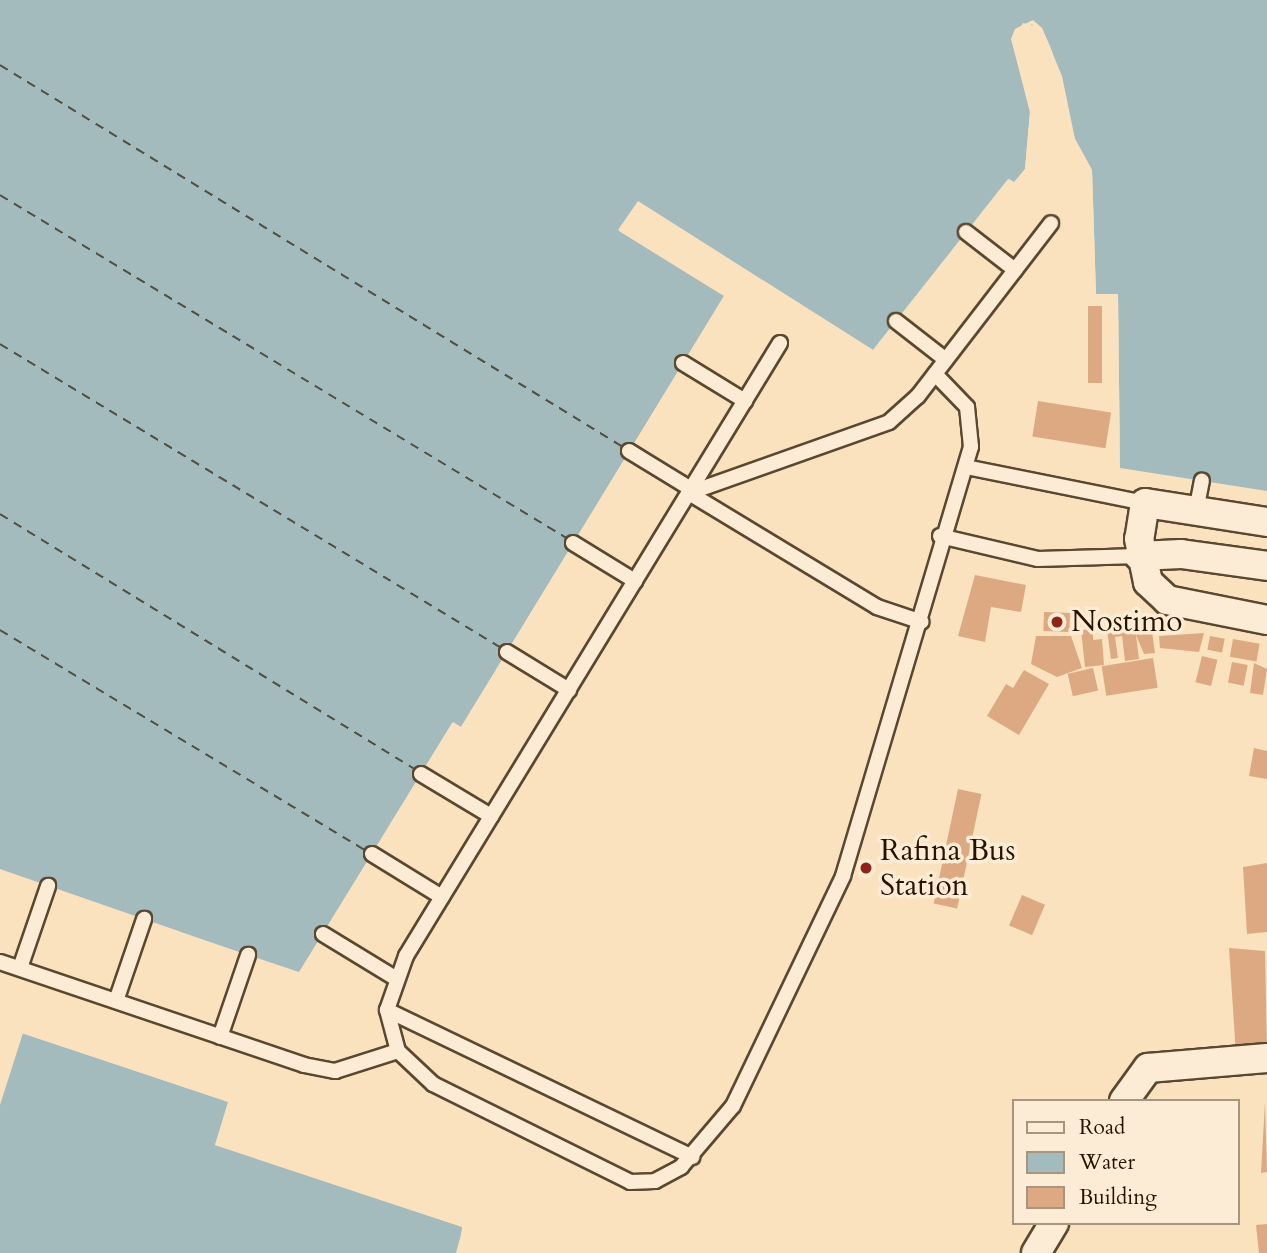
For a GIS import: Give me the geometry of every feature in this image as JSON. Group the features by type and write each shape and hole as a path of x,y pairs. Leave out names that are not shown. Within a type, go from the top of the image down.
{"street":[{"path":"1267,522 1145,503 1139,556 1148,582 1167,600 1267,620"},
{"path":"1139,556 1181,554 1267,566"},
{"path":"1125,1099 1140,1073 1163,1066 1267,1058"},
{"path":"1037,1253 1053,1225"}],"lane":[{"path":"690,491 869,432 905,410 1051,223"},
{"path":"966,232 1015,270"},
{"path":"896,321 946,360"},
{"path":"780,343 442,897 395,978 387,1010 398,1051 433,1084 617,1178 655,1181 693,1157 752,1071 826,916 922,622 940,536 966,467 972,429 967,407 935,374"},
{"path":"683,363 745,401"},
{"path":"629,451 877,607 922,622"},
{"path":"966,467 1145,503"},
{"path":"1196,511 1202,481"},
{"path":"940,536 1038,559 1139,556"},
{"path":"573,542 635,580"},
{"path":"507,652 569,690"},
{"path":"421,774 491,816"},
{"path":"372,855 442,897"},
{"path":"20,968 48,886"},
{"path":"116,1001 144,919"},
{"path":"323,934 395,978"},
{"path":"220,1037 248,955"},
{"path":"0,962 220,1037 335,1071 398,1051"},
{"path":"387,1010 693,1157"}],"water":[{"path":"0,0 1267,0 1267,491 1120,468 1118,295 1096,294 1092,170 1075,139 1062,76 1042,28 1023,23 1012,39 1030,112 1025,169 1014,183 1008,179 873,350 638,202 619,231 724,296 461,727 452,723 299,973 0,869"},
{"path":"0,1026 229,1102 215,1145 463,1227 456,1253 0,1253"}],"pier":[{"path":"1033,20 1042,28 1052,51 1075,139 1092,170 1096,294 1118,294 1120,468 1115,298 1092,295 1089,171 1071,140 1058,77 1032,24 1015,39 1033,112 1028,171 1016,185 1009,184 874,353 639,206 623,229 724,296 618,230 638,201 873,350 1009,179 1014,182 1025,169 1030,112 1011,39 1015,29"},
{"path":"724,296 727,298 464,729 454,727 302,975 0,873 299,972 453,722 461,727"},
{"path":"0,1022 230,1099 219,1143 464,1224 459,1253 462,1227 215,1145 228,1102 23,1033 0,1105"}],"building":[{"path":"1088,306 1102,306 1102,383 1088,383"},
{"path":"1038,401 1111,413 1105,448 1032,437"},
{"path":"975,575 1026,585 1021,612 991,607 985,642 958,636"},
{"name":"Nostimo","path":"1044,612 1070,613 1069,632 1043,631"},
{"path":"1151,624 1155,653 1144,654 1136,635 1139,659 1125,661 1122,636 1115,637 1118,658 1111,659 1107,630"},
{"path":"1093,629 1093,640 1102,639 1104,665 1085,667 1081,630"},
{"path":"1204,633 1199,652 1160,648 1159,636"},
{"path":"1036,636 1071,636 1082,668 1057,677 1031,664"},
{"path":"1210,636 1225,639 1222,653 1207,650"},
{"path":"1233,639 1260,644 1256,661 1230,657"},
{"path":"1202,656 1218,660 1211,686 1195,682"},
{"path":"1153,658 1158,688 1106,696 1102,666"},
{"path":"1232,662 1248,665 1244,686 1228,683"},
{"path":"1254,663 1267,669 1263,695 1250,693"},
{"path":"1093,668 1098,690 1073,696 1068,674"},
{"path":"1024,670 1049,684 1019,735 987,716 1006,684 1013,688"},
{"path":"1254,748 1267,751 1267,779 1249,776"},
{"path":"958,789 981,794 957,908 934,903"},
{"path":"1267,863 1267,932 1247,934 1243,867"},
{"path":"1022,895 1045,905 1032,935 1009,925"},
{"path":"1229,948 1265,951 1267,1051 1236,1055"},
{"path":"1265,1102 1267,1172 1261,1173"},
{"path":"1267,1224 1267,1253 1259,1253 1256,1225"}],"ferry route":[{"path":"0,65 623,447"},
{"path":"0,195 568,539"},
{"path":"0,344 503,649"},
{"path":"0,514 417,771"},
{"path":"0,630 368,852"}],"place":[{"name":"Nostimo","path":"1057,622"},
{"name":"Rafina Bus Station","path":"866,868"}]}
